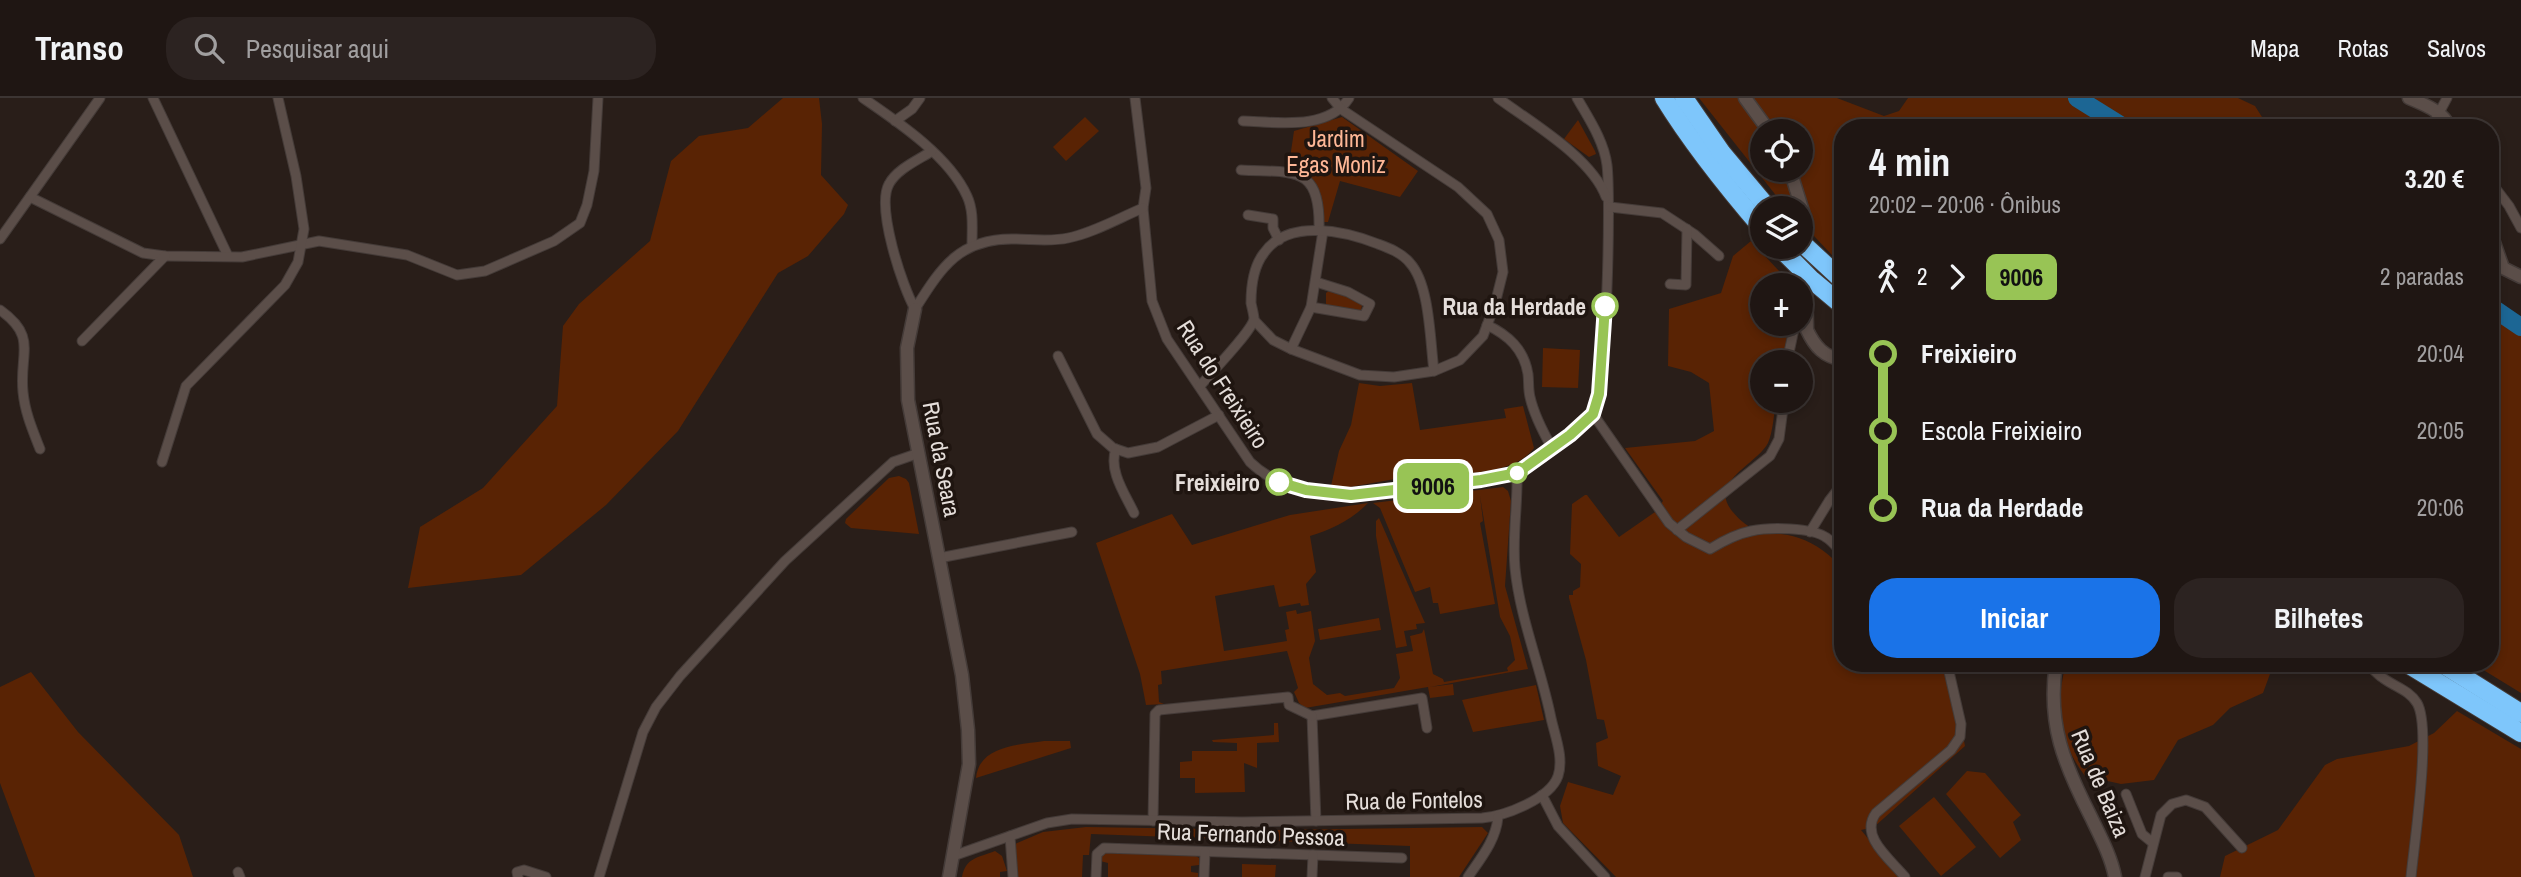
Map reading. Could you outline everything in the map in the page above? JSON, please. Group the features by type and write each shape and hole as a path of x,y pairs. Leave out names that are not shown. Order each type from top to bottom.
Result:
{"highway":[{"path":"1664,98 1718,177 1750,214"},
{"path":"1684,98 1722,153 1758,196"},
{"path":"1813,253 1834,273"},
{"path":"1791,259 1834,298"},
{"path":"2421,672 2521,733"},
{"path":"2455,672 2521,713"}],"street":[{"path":"0,239 100,98"},
{"path":"153,98 229,256"},
{"path":"162,462 186,386 294,273 303,244 304,229 296,176 278,98"},
{"path":"30,197 143,253 165,256 242,257 318,241 407,254 457,275 485,271 554,241 580,223 594,171 598,98"},
{"path":"863,98 932,152 967,196 973,222 972,245"},
{"path":"895,121 912,109 920,98"},
{"name":"Rua do Freixieiro","path":"1135,98 1146,188 1143,208 1152,301 1167,339 1250,462 1263,475 1306,490 1351,495 1481,480 1517,473"},
{"path":"1254,320 1273,340 1291,349 1360,375 1394,377 1434,371 1460,360 1483,335 1495,304 1503,272 1499,240 1487,214 1458,187 1341,109 1332,98"},
{"path":"1242,121 1300,123 1322,118 1341,109 1349,98"},
{"path":"1498,98 1584,163 1601,184 1610,207"},
{"path":"1577,98 1600,138 1607,163 1610,207 1599,394 1593,414 1517,473 1515,567 1560,762 1554,784 1542,795 1558,826 1605,877"},
{"path":"1745,98 1760,119"},
{"path":"2409,98 2438,112 2446,119"},
{"path":"2435,119 2447,98"},
{"path":"915,309 900,275 884,206 891,180 932,152"},
{"path":"1241,170 1296,173 1305,177 1317,194 1321,231 1316,282 1311,307 1291,349"},
{"path":"1794,182 1805,218 1804,273"},
{"path":"2499,193 2521,228"},
{"path":"1610,207 1662,213 1687,229 1718,256"},
{"name":"Rua da Seara","path":"949,877 969,764 968,730 962,675 908,400 907,348 915,309 940,270 972,245 1002,239 1070,238 1143,208"},
{"path":"1248,215 1273,219 1273,228 1279,240"},
{"path":"1670,284 1686,285 1687,229"},
{"path":"1200,386 1248,331 1254,320 1254,271 1264,252 1293,232 1350,233 1394,251 1410,262 1419,278 1424,299 1434,371"},
{"path":"82,341 165,256"},
{"path":"2499,257 2503,268 2521,277"},
{"path":"1311,307 1364,316 1370,303 1348,292 1316,282"},
{"path":"0,310 22,330 25,345 23,395 28,419 40,449"},
{"path":"1487,325 1505,334 1520,350 1528,371 1530,395 1536,414 1552,448"},
{"path":"1810,336 1813,343 1827,355 1834,357"},
{"path":"1058,356 1097,434 1116,449 1128,453 1158,447 1219,415"},
{"path":"1676,530 1770,456 1779,439 1782,413"},
{"path":"1593,414 1665,519 1676,530 1702,547 1710,549 1731,537 1753,530 1784,529 1810,532 1826,537 1834,544"},
{"path":"1116,449 1112,458 1114,468 1134,513"},
{"path":"599,877 643,732 656,707 680,676 785,561 893,462 919,453"},
{"path":"1810,532 1834,494"},
{"path":"939,558 1072,532"},
{"path":"1905,877 1874,841 1869,831 1870,821 1951,750 1960,737 1961,724 1949,672"},
{"name":"Rua de Baiza","path":"2055,672 2052,694 2054,722 2061,751 2071,778 2105,846 2115,877"},
{"path":"2375,672 2409,692 2419,705 2422,720 2422,782 2411,877"},
{"path":"1153,821 1155,714 1159,710 1288,697 1289,705 1312,716 1422,698 1427,728"},
{"path":"1312,716 1316,821"},
{"path":"2126,794 2142,834 2153,844"},
{"name":"Rua de Fontelos","path":"953,856 1047,823 1072,819 1316,821 1498,817 1542,795"},
{"path":"2145,877 2161,815 2172,804 2186,800 2205,807 2242,848"},
{"path":"1468,877 1497,831 1498,817"},
{"path":"1010,836 1013,877"},
{"name":"Rua Fernando Pessoa","path":"1096,877 1099,851 1104,848 1402,858"},
{"path":"1205,852 1205,877"},
{"path":"1312,877 1313,855"},
{"path":"518,877 517,872 524,870 546,877"},
{"path":"2168,877 2177,877"}],"green space":[{"path":"783,98 819,98 822,124 821,175 848,205 844,214 808,256 778,273 678,431 606,505 521,575 408,588 420,527 483,488 557,406 563,326 579,304 650,241 671,161 699,136 748,128"},
{"path":"1699,98 1837,98 1884,116 1899,111 1908,98 2238,98 2255,106 2263,119 1834,119 1834,257 1813,235 1813,196 1776,196 1765,182 1813,182 1813,119 1750,119 1750,163"},
{"path":"1085,117 1099,131 1066,161 1053,147"},
{"name":"Jardim Egas Moniz","path":"1342,117 1418,171 1400,197 1340,181 1328,222 1323,222 1320,194 1313,179 1299,168 1289,165 1294,131"},
{"path":"1578,120 1596,154 1589,157 1564,139"},
{"path":"1750,242 1750,259 1768,259 1781,273 1750,273 1750,336 1787,336 1785,350 1750,350 1750,413 1774,413 1768,443 1730,482 1726,491 1726,501 1732,511 1756,530 1806,540 1834,560 1834,672 1951,672 1965,746 1874,827 1861,830 1900,877 1616,877 1563,823 1560,806 1568,782 1613,795 1621,776 1598,766 1596,743 1608,738 1604,720 1597,719 1586,660 1569,598 1573,591 1580,587 1581,564 1570,554 1572,504 1587,495 1619,537 1655,512 1663,501 1625,448 1695,441 1714,431 1709,383 1691,372 1668,366 1669,309 1721,293 1733,256"},
{"path":"1330,290 1360,301 1361,311 1326,305 1326,293"},
{"path":"2499,311 2521,323 2521,693 2487,672 2499,672"},
{"path":"1543,348 1580,350 1578,388 1542,387"},
{"path":"1359,383 1380,386 1412,383 1420,430 1506,418 1504,409 1523,406 1534,448 1522,459 1489,471 1472,473 1466,469 1344,488 1331,486 1339,451 1351,425"},
{"path":"899,476 909,483 919,534 851,528 845,523 889,478"},
{"path":"1503,487 1508,491 1511,501 1505,586 1528,669 1430,687 1453,684 1454,695 1430,698 1428,687 1305,708 1299,703 1294,692 1298,688 1287,651 1161,671 1159,702 1164,704 1146,705 1140,674 1096,543 1172,514 1192,545 1290,515 1368,503 1341,523 1310,536 1316,572 1306,584 1309,605 1301,606 1300,603 1279,607 1274,585 1215,596 1224,651 1287,641 1285,630 1289,629 1286,612 1296,610 1297,614 1311,611 1315,641 1309,658 1313,684 1327,695 1340,693 1345,696 1394,688 1400,678 1396,654 1413,651 1410,636 1422,633 1424,629 1433,674 1444,682 1508,671 1507,668 1515,660 1510,636 1500,617 1480,496 1483,521 1480,523 1495,604 1440,614 1438,603 1433,603 1430,587 1415,592 1380,508 1373,503"},
{"path":"1379,518 1425,623 1416,624 1417,629 1404,631 1407,646 1396,648 1376,536 1376,521"},
{"path":"1379,618 1381,630 1320,640 1318,629"},
{"path":"31,672 78,732 179,835 193,877 35,877 0,783 0,687"},
{"path":"2064,672 2271,672 2263,693 2230,708 2213,725 2178,740 2154,780 2121,784 2085,776 2076,763 2061,722"},
{"path":"1536,685 1544,720 1473,732 1462,700"},
{"path":"2457,711 2521,749 2521,877 2220,877 2225,856 2278,830 2325,765 2337,759 2409,746 2434,733"},
{"path":"1274,723 1278,723 1279,742 1257,743 1257,768 1244,763 1245,792 1195,793 1195,778 1180,778 1180,762 1192,761 1192,751 1237,751 1237,743 1212,740 1274,735"},
{"path":"1044,741 1070,741 1071,748 976,778 979,767 993,753 1013,746"},
{"path":"1967,771 1985,773 2021,815 2013,822 2021,840 2000,858 1946,794"},
{"path":"1934,797 1976,847 1941,876 1899,826"},
{"path":"1086,827 1274,830 1482,827 1488,833 1459,877 1410,877 1410,846 1091,834 1089,855 1083,855 1082,877 1016,877 1015,844 1043,832"},
{"path":"995,851 1002,856 1007,871 1000,872 1000,877 962,877 966,865"},
{"path":"1100,852 1196,856 1199,858 1199,865 1191,866 1191,872 1198,873 1198,877 1108,877 1108,863 1100,861"},
{"path":"1242,864 1276,865 1275,877 1242,877"}],"waterway":[{"path":"2077,98 2111,119"},
{"path":"2499,312 2521,327"}],"bus line":[{"name":"9006","path":"1279,482 1306,490 1351,495 1481,480 1517,473 1570,435 1593,414 1599,394 1605,306"}],"place":[{"name":"Rua da Herdade","path":"1605,306"},
{"name":"Freixieiro","path":"1279,482"}]}
